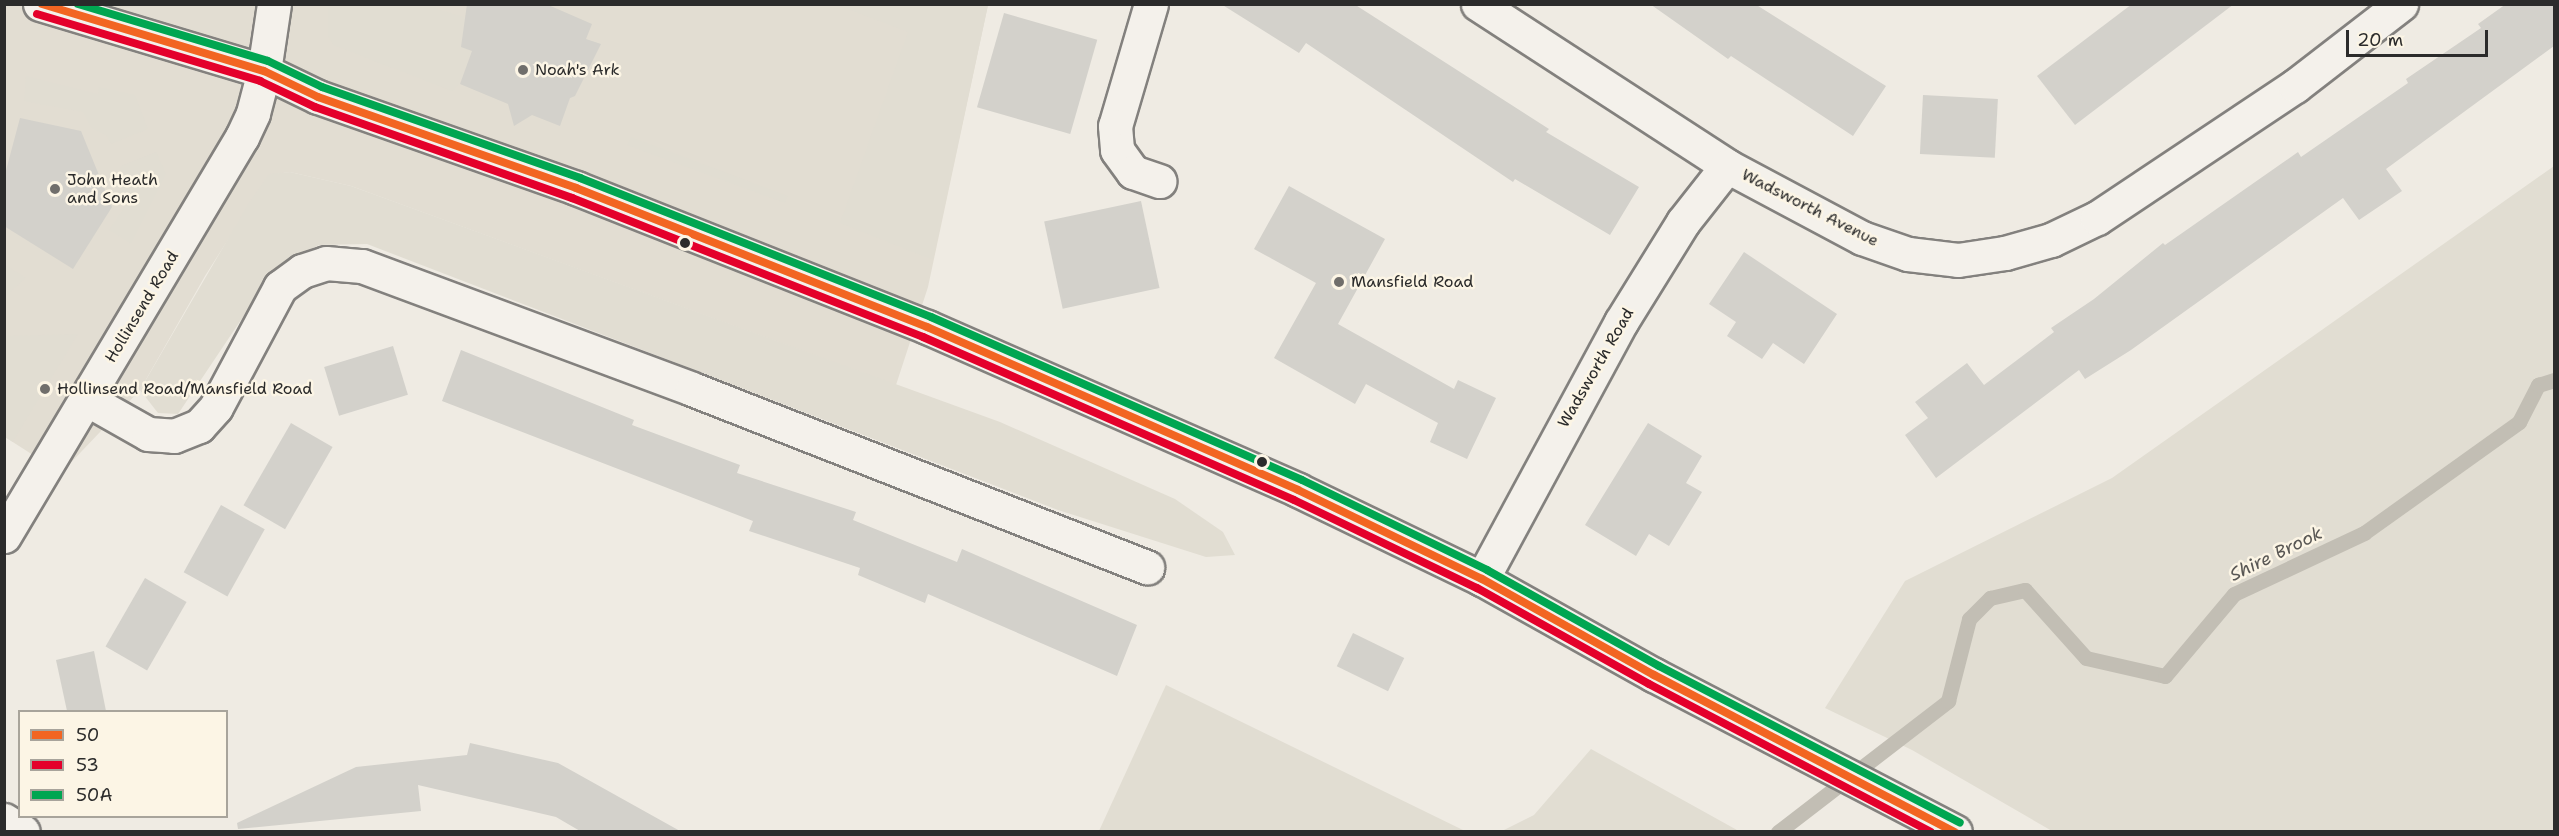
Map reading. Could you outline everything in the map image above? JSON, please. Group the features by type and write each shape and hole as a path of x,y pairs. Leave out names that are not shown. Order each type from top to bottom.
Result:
{"street":[{"path":"40,4 264,71 318,97 566,184 895,314 1298,490 1482,579 1612,651 1955,831"},
{"name":"Hollinsend Road","path":"4,536 88,400 242,137 253,113 264,71 274,4"},
{"path":"1151,4 1115,126 1117,150 1133,172 1159,181"},
{"name":"Wadsworth Avenue","path":"1478,4 1727,166 1862,238 1908,254 1958,260 2005,253 2051,240 2097,218 2295,86 2401,4"},
{"name":"Wadsworth Road","path":"1482,579 1621,322 1683,222 1727,166"},
{"path":"88,400 147,434 174,436 199,426 216,407 280,287 302,271 327,263 362,266 692,389 1147,567"},
{"path":"4,820 23,831"}],"shaded area":[{"path":"4,5 988,5 928,287 896,385 351,186 290,172 269,175 205,276 140,390 61,473 5,437"},
{"path":"328,5 436,5 436,9 465,17 472,51 460,84 452,91 333,45 328,36"},
{"path":"837,5 988,5 933,260 840,223 908,32"},
{"path":"26,76 98,94 99,87 135,95 148,129 111,144 106,135 91,128 83,112 24,101"},
{"path":"631,137 788,196 785,203 627,145"},
{"path":"156,152 166,174 131,244 109,230 126,205 120,191 121,166"},
{"path":"2554,166 2554,831 2052,831 1912,750 1825,708 1905,581 2112,478"},
{"path":"290,172 351,186 1000,422 1175,499 1223,532 1235,555 1206,557 1058,510 367,244 319,245 275,269 178,414 158,413 140,390 250,201 269,174"},
{"path":"5,265 26,278 5,297"},
{"path":"78,334 13,442 5,437 5,336"},
{"path":"1166,685 1465,831 1099,831"},
{"path":"1591,749 1740,831 1502,831 1534,815"}],"building":[{"name":"Noah's Ark","path":"467,4 546,4 592,24 586,39 601,44 575,96 570,98 560,126 532,115 514,126 508,104 460,84 472,51 461,47"},
{"path":"1221,4 1354,4 1549,129 1546,132 1639,187 1610,235 1515,179 1513,182 1306,43 1299,53"},
{"path":"1650,4 1755,4 1886,86 1853,136 1731,56 1728,59"},
{"path":"2132,4 2234,4 2075,125 2037,76"},
{"path":"2506,4 2554,4 2554,46 2386,169 2402,191 2359,220 2343,198 2131,350 2085,379 2079,370 1936,478 1905,435 1928,418 1915,402 1967,363 1984,385 2054,332 2051,328 2094,299 2163,243 2165,245 2298,152 2301,157 2408,83 2406,79 2481,28 2478,24"},
{"path":"1004,13 1097,40 1070,134 977,107"},
{"path":"1923,95 1998,99 1995,158 1920,154"},
{"name":"John Heath and Sons","path":"20,118 81,131 112,207 73,269 4,226 4,178"},
{"path":"1289,186 1385,239 1338,324 1454,389 1458,380 1496,398 1467,459 1430,442 1438,423 1366,384 1355,404 1274,358 1316,283 1254,249"},
{"path":"1141,201 1160,288 1063,309 1044,222"},
{"path":"1744,252 1837,314 1804,364 1773,343 1762,359 1727,336 1736,322 1709,304"},
{"path":"393,346 408,395 339,416 324,367"},
{"path":"461,350 634,420 632,425 740,465 737,473 856,512 853,520 957,562 962,549 1137,625 1117,676 928,594 925,603 858,575 860,568 749,531 753,521 442,401"},
{"path":"291,423 333,447 285,529 244,505"},
{"path":"1648,423 1702,456 1686,483 1702,492 1669,546 1649,534 1636,556 1585,525"},
{"path":"221,505 265,529 227,597 184,572"},
{"path":"145,578 187,602 147,670 105,646"},
{"path":"1353,633 1404,658 1388,691 1337,666"},
{"path":"94,651 106,710 67,710 56,660"},
{"path":"470,743 558,763 680,831 580,831 556,817 418,785 421,811 238,829 237,823 356,767 467,755"}],"waterway":[{"name":"Shire Brook","path":"1778,832 1948,701 1969,619 1990,598 2025,590 2086,658 2165,676 2234,594 2364,533 2519,422 2538,385 2554,380"}],"transit line":[{"name":"50","path":"42,4 264,71 318,97 576,188 927,327 1298,490 1482,579 1654,675 1954,832"},
{"name":"50A","path":"78,4 268,61 322,87 580,178 931,317 1302,480 1487,570 1659,666 1960,823"},
{"name":"53","path":"37,14 260,81 315,107 572,198 923,337 1294,500 1477,588 1649,684 1931,832"}],"place":[{"name":"Noah's Ark","path":"523,70"},
{"name":"John Heath and Sons","path":"55,189"},
{"name":"Mansfield Road","path":"1339,282"},
{"name":"Hollinsend Road/Mansfield Road","path":"45,389"}]}
